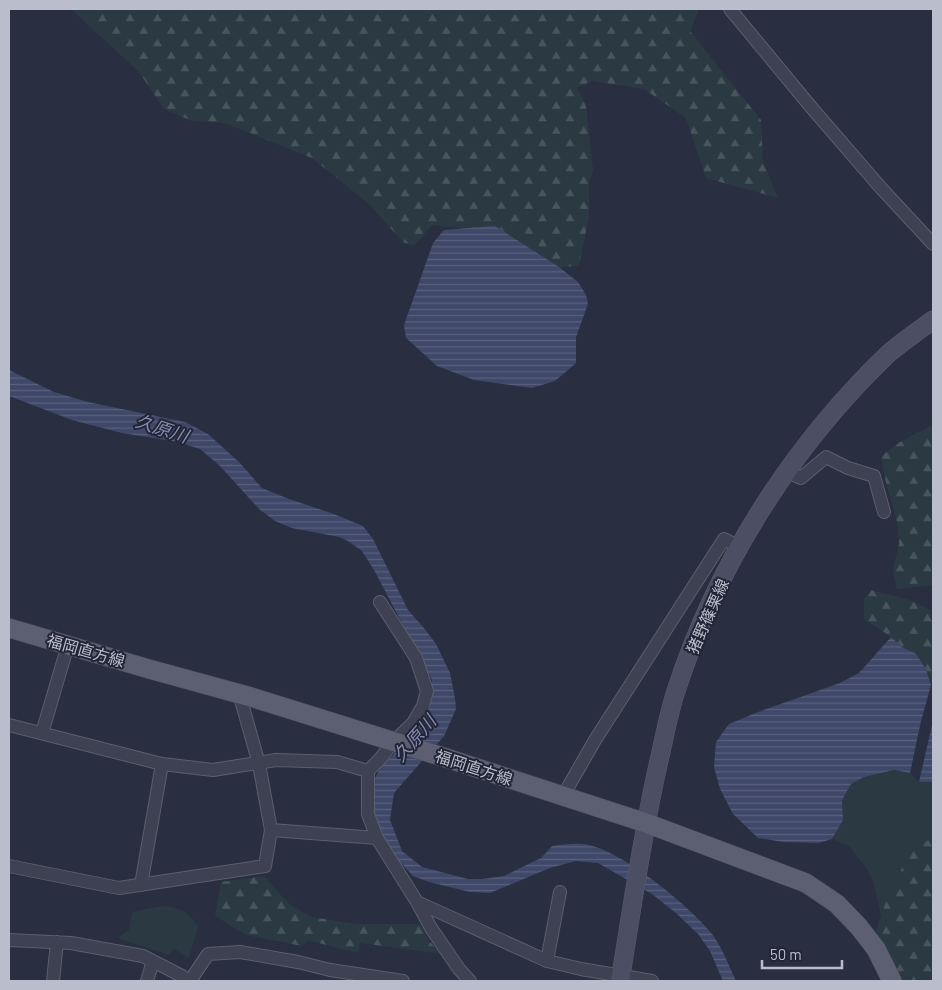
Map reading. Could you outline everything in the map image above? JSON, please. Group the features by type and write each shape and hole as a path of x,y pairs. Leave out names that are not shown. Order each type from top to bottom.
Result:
{"main road":[{"name":"猪野篠栗線","path":"620,978 646,823 676,692 694,641 714,594 770,495 787,472 847,397 890,353 933,320"},
{"name":"福岡直方線","path":"9,628 242,694 440,756 646,823 806,883 837,904 859,927 876,949 892,981"}],"street":[{"path":"730,9 810,107 933,244"},
{"path":"787,472 801,478 826,457 848,468 874,476 884,512"},
{"path":"563,796 595,740 724,539 739,547"},
{"path":"380,602 416,658 427,691 423,706 413,723 368,771 368,814 376,838 417,902 431,928 459,969 470,981"},
{"path":"42,733 68,645"},
{"path":"9,866 119,888 265,866 271,830 259,764 241,700 242,694"},
{"path":"9,725 162,764 214,770 276,760 337,762 368,771"},
{"path":"141,885 162,764"},
{"path":"271,830 376,838"},
{"path":"547,961 560,892"},
{"path":"417,902 547,961 620,978 652,981"},
{"path":"9,940 71,943 143,956 188,981 208,954 240,952 298,962 330,970 403,981"},
{"path":"53,981 57,942"},
{"path":"147,981 153,961"}],"green space":[{"path":"71,9 699,9 690,31 761,120 763,162 778,198 706,178 686,118 644,89 592,81 577,88 586,106 593,170 589,182 589,216 579,266 559,267 495,226 470,229 432,225 414,246 403,242 369,204 312,158 225,123 192,121 164,109 139,72"},
{"path":"933,425 933,585 897,589 893,571 899,544 897,522 885,479 881,456 900,442"},
{"path":"871,590 907,599 929,609 933,625 933,688 926,669 916,654 902,647 891,637 864,619 864,599"},
{"path":"894,770 910,773 919,782 933,782 933,842 929,840 901,870 887,898 881,916 874,884 867,869 849,846 832,839 843,820 842,800 850,784 864,777"},
{"path":"929,840 933,842 933,981 902,981 887,956 876,931 887,898 901,870 907,851"},
{"path":"264,876 288,903 311,917 355,924 420,924 429,941 442,954 360,943 358,953 307,940 302,946 246,935 215,916 221,882"},
{"path":"162,906 183,911 191,917 198,927 189,958 174,949 169,955 117,938 129,930 132,912"}],"water":[{"path":"495,226 559,267 578,282 586,295 588,304 576,337 576,363 555,381 532,388 474,380 437,366 406,338 404,325 433,243 444,230"},
{"name":"久原川","path":"9,370 54,392 88,402 185,422 208,434 240,463 262,488 363,526 373,539 408,610 436,644 450,673 455,698 456,709 444,736 394,793 390,820 402,851 422,867 468,879 482,879 504,876 541,858 552,846 582,844 597,847 633,866 652,879 702,922 716,939 736,981 723,981 710,951 698,934 677,914 652,894 598,863 576,861 550,868 490,893 470,892 413,876 391,852 378,830 372,807 373,782 379,770 422,723 430,708 432,680 362,551 339,537 292,528 275,521 259,509 220,466 200,449 178,442 122,433 72,420 9,396"},
{"path":"891,637 902,647 916,654 926,669 931,685 910,773 894,770 864,777 851,784 842,800 843,820 832,839 819,843 784,842 758,838 733,814 720,789 714,767 716,742 729,724 840,683 859,673"},
{"path":"933,721 933,782 919,782"}]}
